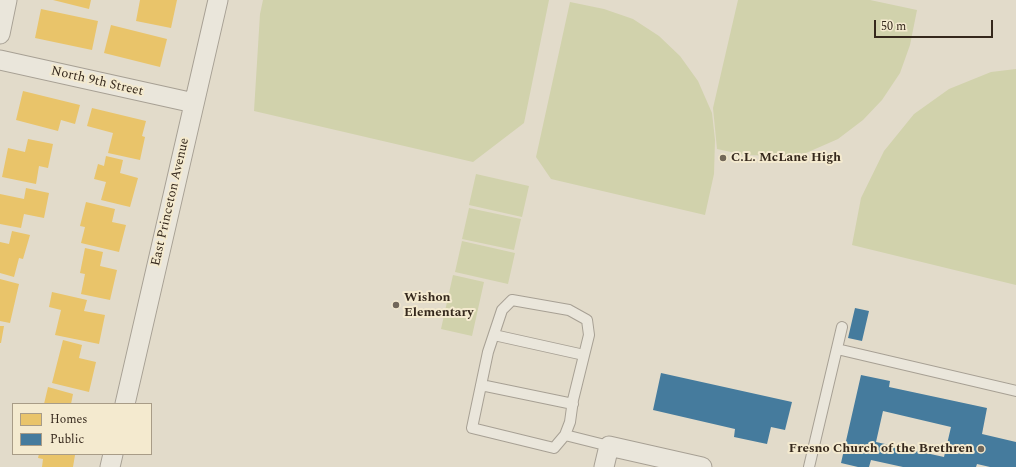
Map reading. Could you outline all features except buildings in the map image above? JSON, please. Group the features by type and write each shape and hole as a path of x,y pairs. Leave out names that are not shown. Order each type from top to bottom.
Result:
{"street":[{"path":"0,34 7,0"},
{"name":"East Princeton Avenue","path":"125,403 218,0"},
{"name":"North 9th Street","path":"0,60 194,103"},
{"path":"604,467 609,446 702,467"},
{"path":"110,467 113,455"}],"lane":[{"path":"512,300 568,310 587,320 589,335 570,422 566,435 554,448 472,428 488,352 494,335 502,310 512,300"},
{"path":"809,467 842,327"},
{"path":"494,335 584,355"},
{"path":"837,349 1016,391"},
{"path":"482,385 573,404"},
{"path":"566,435 609,446"}],"green space":[{"path":"263,0 549,0 524,123 473,162 254,111 260,14"},
{"path":"738,0 870,0 917,10 910,45 900,73 882,100 863,120 838,139 806,153 779,156 745,155 717,149 713,108"},
{"path":"570,2 604,9 633,19 659,36 680,56 698,81 712,113 715,140 714,174 705,215 551,179 536,157"},
{"path":"1016,69 1016,285 852,245 861,198 884,151 914,114 949,89 991,72"},
{"path":"476,174 529,186 522,217 469,205"},
{"path":"469,208 521,219 514,250 462,239"},
{"path":"462,241 515,253 508,284 455,272"},
{"path":"453,275 484,282 472,336 441,329"}],"place":[{"name":"C.L. McLane High","path":"723,158"},
{"name":"Wishon Elementary","path":"396,305"},
{"name":"Fresno Church of the Brethren","path":"981,449"}]}
